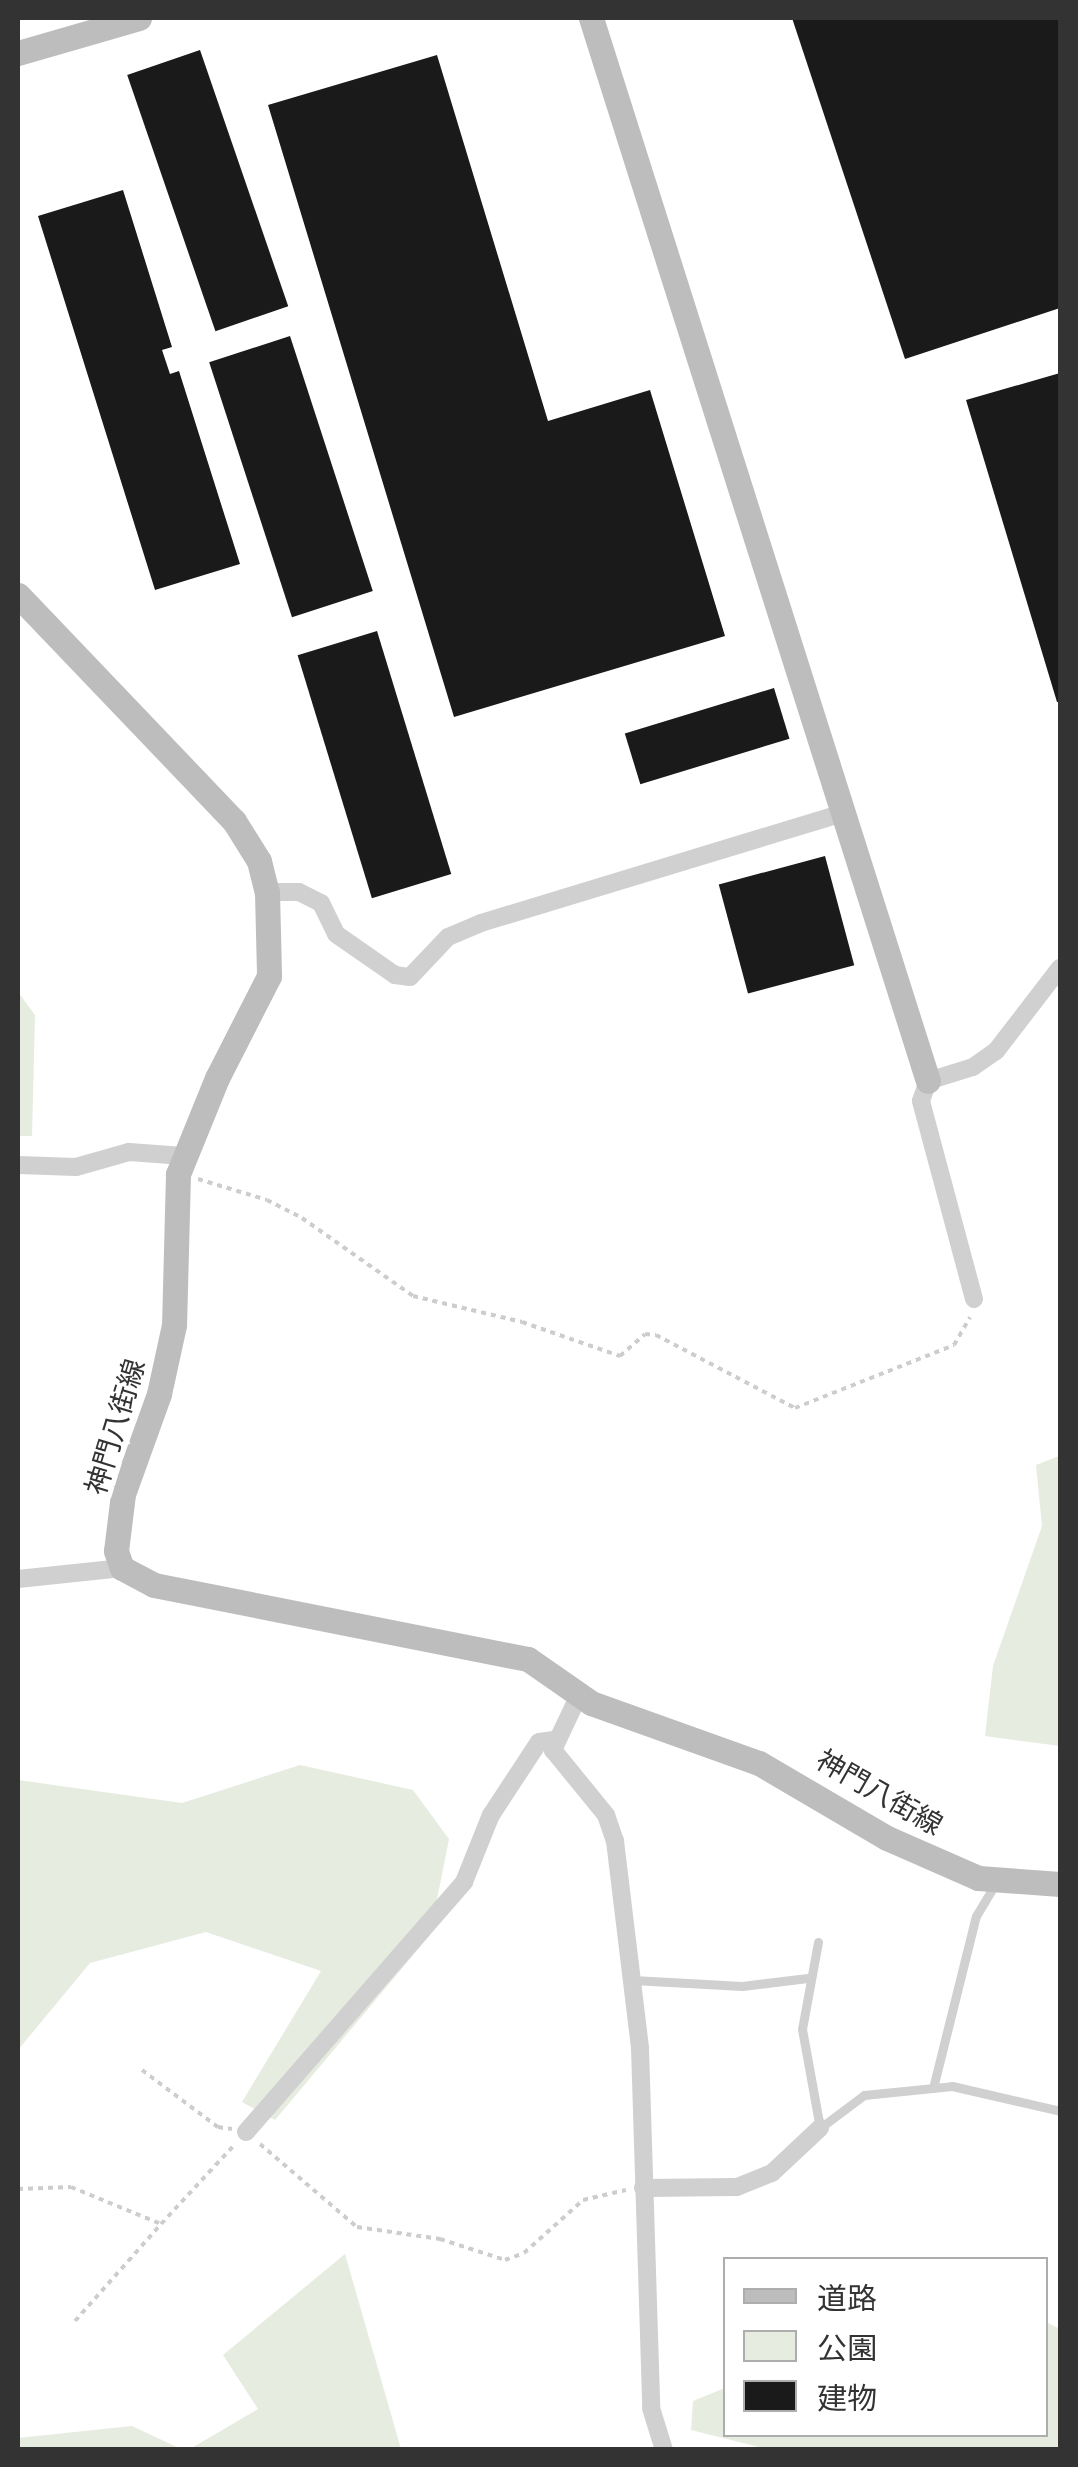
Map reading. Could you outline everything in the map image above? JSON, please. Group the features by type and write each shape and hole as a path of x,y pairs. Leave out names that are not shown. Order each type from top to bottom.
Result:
{"main road":[{"path":"18,54 139,18"},
{"path":"590,18 928,1080"},
{"name":"神門八街線","path":"18,595 234,822 259,861 267,892 269,976 181,1165 174,1325 160,1394 123,1494 116,1550 122,1568 154,1585 528,1659 578,1697 759,1763 888,1838 996,1881 1060,1884"}],"street":[{"path":"267,892 299,892 321,902 336,934 394,974 410,977 448,937 481,923 843,813"},
{"path":"974,1299 921,1102 928,1080 972,1067 996,1051 1060,968"},
{"path":"18,1166 76,1167 129,1152 181,1165"},
{"path":"18,1579 122,1568"},
{"path":"578,1697 554,1740 553,1750 606,1815 615,1841 640,2048 651,2408 664,2450"},
{"path":"246,2132 464,1882 491,1815 539,1742 554,1740"},
{"path":"643,2188 737,2188 772,2173 820,2128"}],"lane":[{"path":"933,2088 976,1916 996,1881"},
{"path":"818,1942 808,1978 802,2030 820,2128 864,2095 933,2088 984,2090 1060,2111"},
{"path":"630,1980 742,1986 808,1978"}],"path":[{"path":"181,1165 267,1200 338,1239 384,1282 413,1296 522,1322 620,1356 645,1334 656,1335 794,1408 954,1345 974,1299"},
{"path":"142,2070 218,2127 246,2132 356,2227 440,2239 505,2260 524,2252 583,2200 643,2188"},
{"path":"75,2322 246,2132"},
{"path":"18,2190 72,2187 161,2224"}],"green space":[{"path":"18,992 35,1015 32,1136 18,1136"},
{"path":"1059,1456 1060,1746 985,1736 993,1666 1042,1526 1036,1465"},
{"path":"300,1765 413,1790 449,1839 430,1935 275,2120 242,2102 321,1971 206,1932 90,1963 18,2050 18,1780 182,1803"},
{"path":"345,2254 401,2449 190,2449 258,2409 223,2355"},
{"path":"1048,2323 1060,2329 1060,2449 767,2449 691,2430 693,2401 723,2389 723,2437 1048,2437"},
{"path":"132,2426 181,2449 18,2449 18,2438"}],"building":[{"path":"792,18 1060,18 1060,308 905,359"},
{"path":"200,50 288,306 215,331 127,75"},
{"path":"437,55 548,421 650,390 725,636 454,717 268,105"},
{"path":"123,190 172,347 162,350 170,374 179,371 240,564 155,590 38,216"},
{"path":"290,336 373,591 292,617 209,362"},
{"path":"1060,373 1060,702 1057,702 966,400"},
{"path":"377,631 451,874 372,898 298,655"},
{"path":"774,688 789,739 640,784 625,734"},
{"path":"825,856 854,965 748,994 719,884"}]}
